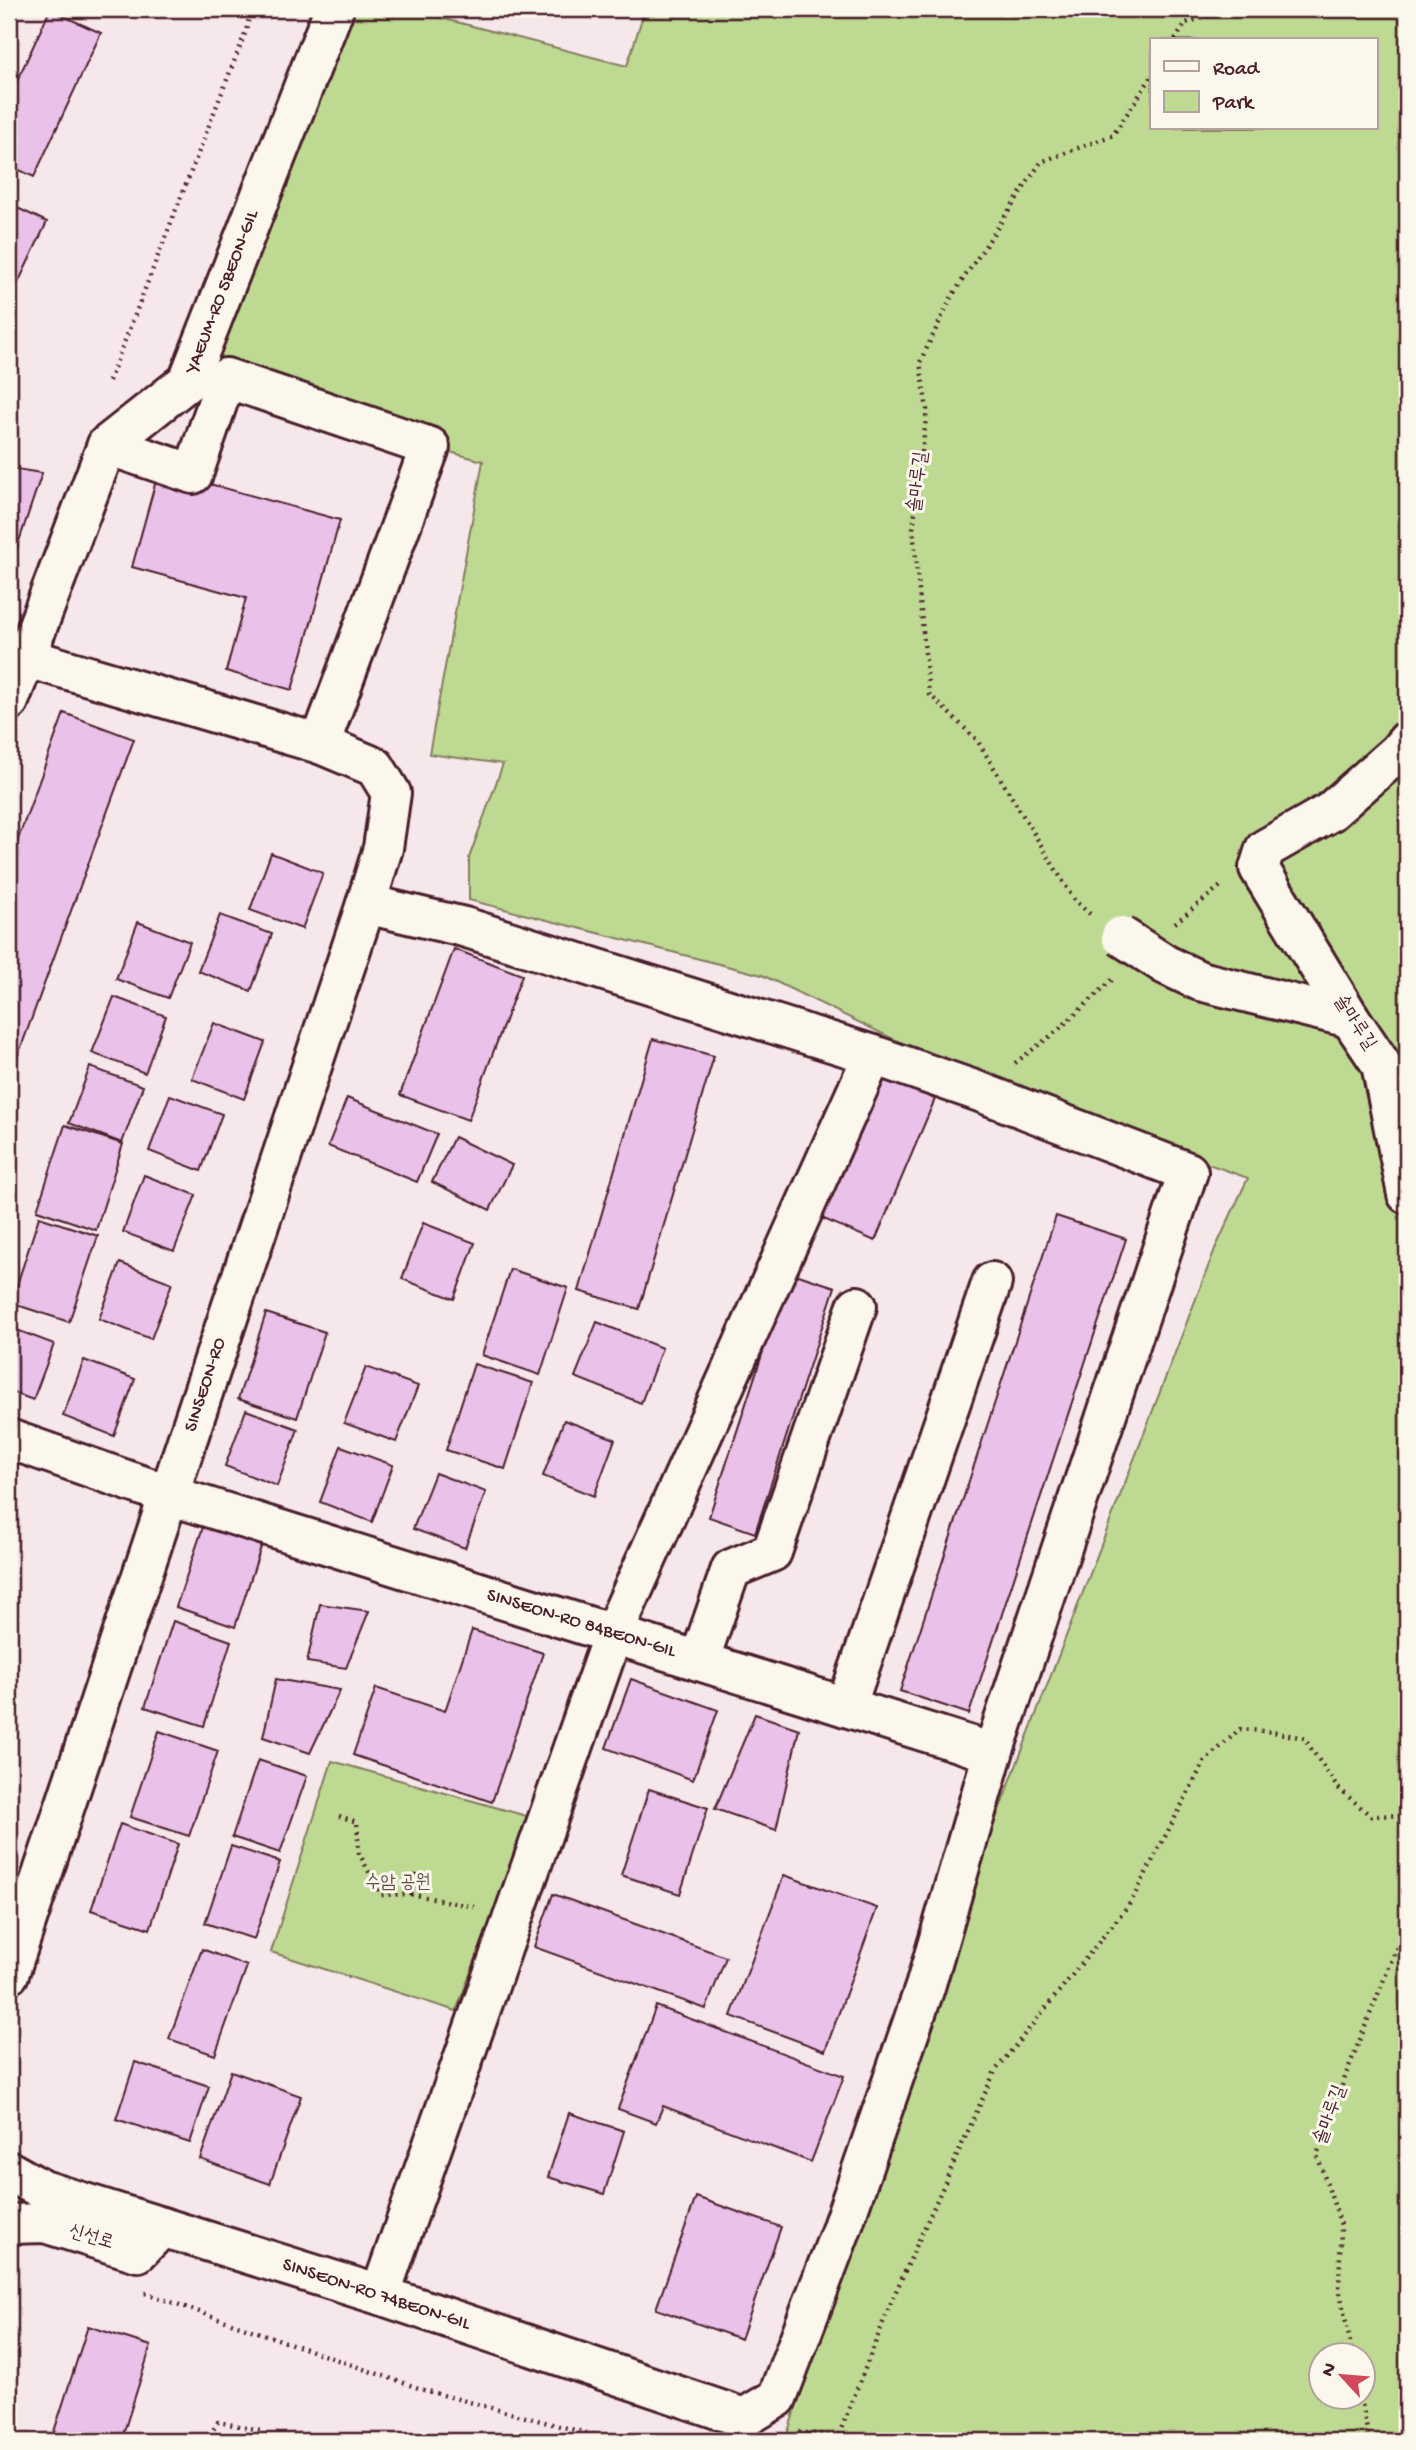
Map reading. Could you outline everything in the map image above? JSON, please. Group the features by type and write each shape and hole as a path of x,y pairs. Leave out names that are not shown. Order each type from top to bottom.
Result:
{"street":[{"name":"YAEUM-RO 5BEON-GIL","path":"107,445 188,381 334,9"},
{"path":"9,701 24,657 107,445 193,474 226,378 430,447 320,744 24,657"},
{"name":"솔마루길","path":"1407,741 1329,812 1265,849 1259,868 1381,1064 1407,1194"},
{"name":"SINSEON-RO","path":"9,1974 383,848 391,793 375,767 320,744"},
{"path":"366,904 464,927 873,1055 980,1092 1188,1172 993,1753"},
{"path":"1111,930 1166,965 1200,981 1350,1018"},
{"path":"380,2295 613,1634 873,1055"},
{"path":"846,1707 992,1282"},
{"path":"699,1661 731,1569 772,1552 858,1306"},
{"name":"SINSEON-RO 84BEON-GIL","path":"9,1439 169,1495 993,1753"},
{"name":"SINSEON-RO 74BEON-GIL","path":"9,2171 43,2190 380,2295 744,2418 776,2398 841,2230 925,1987 993,1753"},
{"name":"신선로","path":"9,2224 45,2223 138,2252 162,2227"}],"path":[{"path":"109,381 246,31 251,9"},
{"path":"1176,38 1186,23 1230,9"},
{"name":"솔마루길","path":"1111,930 1075,901 977,740 929,694 913,528 927,410 920,362 952,296 1041,162 1113,135 1150,79"},
{"path":"798,2432 837,2439 892,2300 995,2071 1131,1902 1204,1762 1240,1729 1304,1738 1336,1787 1371,1816 1407,1815"},
{"path":"339,1816 357,1822 359,1853 381,1895 411,1894 513,1916"},
{"path":"411,1894 417,1874"},
{"name":"솔마루길","path":"1350,2342 1339,2288 1341,2225 1317,2155 1407,1922"},
{"path":"135,2290 424,2390 616,2441"},
{"path":"1364,2412 1369,2441"},
{"path":"206,2441 218,2423 260,2430"}],"green space":[{"path":"334,9 406,9 627,66 645,9 1407,9 1407,2441 785,2441 928,1995 1215,1249 1248,1178 994,1088 762,975 469,900 469,858 503,764 429,754 483,461 188,381"},
{"name":"수암 공원","path":"332,1761 530,1817 456,2011 271,1952"}],"building":[{"path":"50,10 101,33 34,177 9,165 9,98"},
{"path":"9,204 47,222 9,302"},
{"path":"9,468 42,473 9,571"},
{"path":"159,470 340,520 292,690 226,671 246,598 132,567"},
{"path":"64,713 134,739 9,1080 9,864"},
{"path":"271,853 323,873 302,929 250,910"},
{"path":"220,915 272,934 251,991 198,971"},
{"path":"138,922 190,942 168,998 116,979"},
{"path":"454,949 522,975 468,1120 400,1095"},
{"path":"114,997 166,1016 145,1073 92,1053"},
{"path":"214,1023 265,1042 244,1099 192,1079"},
{"path":"653,1039 714,1056 639,1309 579,1291"},
{"path":"90,1067 143,1086 122,1143 69,1123"},
{"path":"872,1073 935,1099 875,1241 812,1214"},
{"path":"170,1095 222,1114 201,1171 149,1151"},
{"path":"347,1098 437,1134 417,1182 328,1146"},
{"path":"65,1125 123,1144 96,1230 37,1210"},
{"path":"454,1137 512,1165 490,1210 432,1182"},
{"path":"144,1175 196,1195 174,1251 123,1232"},
{"path":"1056,1216 1126,1239 969,1714 900,1691"},
{"path":"39,1217 98,1236 69,1322 11,1303"},
{"path":"423,1223 475,1243 454,1299 402,1279"},
{"path":"120,1263 172,1283 151,1339 99,1319"},
{"path":"510,1269 568,1288 540,1375 482,1355"},
{"path":"789,1272 835,1287 755,1533 709,1517"},
{"path":"266,1313 325,1332 297,1418 238,1399"},
{"path":"597,1322 662,1348 641,1403 575,1377"},
{"path":"9,1327 54,1344 33,1400 9,1391"},
{"path":"84,1360 135,1379 114,1436 63,1416"},
{"path":"474,1364 533,1383 505,1469 446,1450"},
{"path":"366,1367 418,1386 396,1442 344,1423"},
{"path":"246,1410 298,1429 277,1486 225,1466"},
{"path":"564,1420 615,1439 594,1496 543,1476"},
{"path":"341,1446 393,1465 372,1522 320,1502"},
{"path":"435,1473 486,1492 465,1548 413,1529"},
{"path":"205,1521 263,1541 235,1627 176,1607"},
{"path":"320,1604 369,1611 346,1668 307,1662"},
{"path":"173,1621 231,1641 204,1726 145,1707"},
{"path":"472,1630 543,1653 492,1802 353,1755 376,1688 445,1711"},
{"path":"276,1679 340,1690 310,1753 263,1737"},
{"path":"631,1679 718,1710 693,1780 606,1748"},
{"path":"755,1714 799,1729 776,1830 715,1809"},
{"path":"159,1731 218,1751 189,1836 130,1817"},
{"path":"258,1760 307,1776 280,1853 232,1837"},
{"path":"649,1789 708,1808 680,1894 621,1875"},
{"path":"120,1824 178,1844 150,1929 91,1910"},
{"path":"231,1846 280,1862 254,1939 205,1923"},
{"path":"784,1875 877,1908 825,2051 731,2016"},
{"path":"553,1894 726,1957 706,2009 534,1947"},
{"path":"202,1949 247,1966 215,2055 169,2039"},
{"path":"656,2006 844,2076 811,2162 663,2106 656,2123 618,2109"},
{"path":"135,2062 209,2086 190,2143 116,2119"},
{"path":"231,2071 301,2096 270,2184 200,2159"},
{"path":"569,2113 624,2131 604,2194 548,2177"},
{"path":"696,2197 781,2227 741,2339 656,2309"},
{"path":"88,2326 151,2346 121,2441 51,2441"}]}
